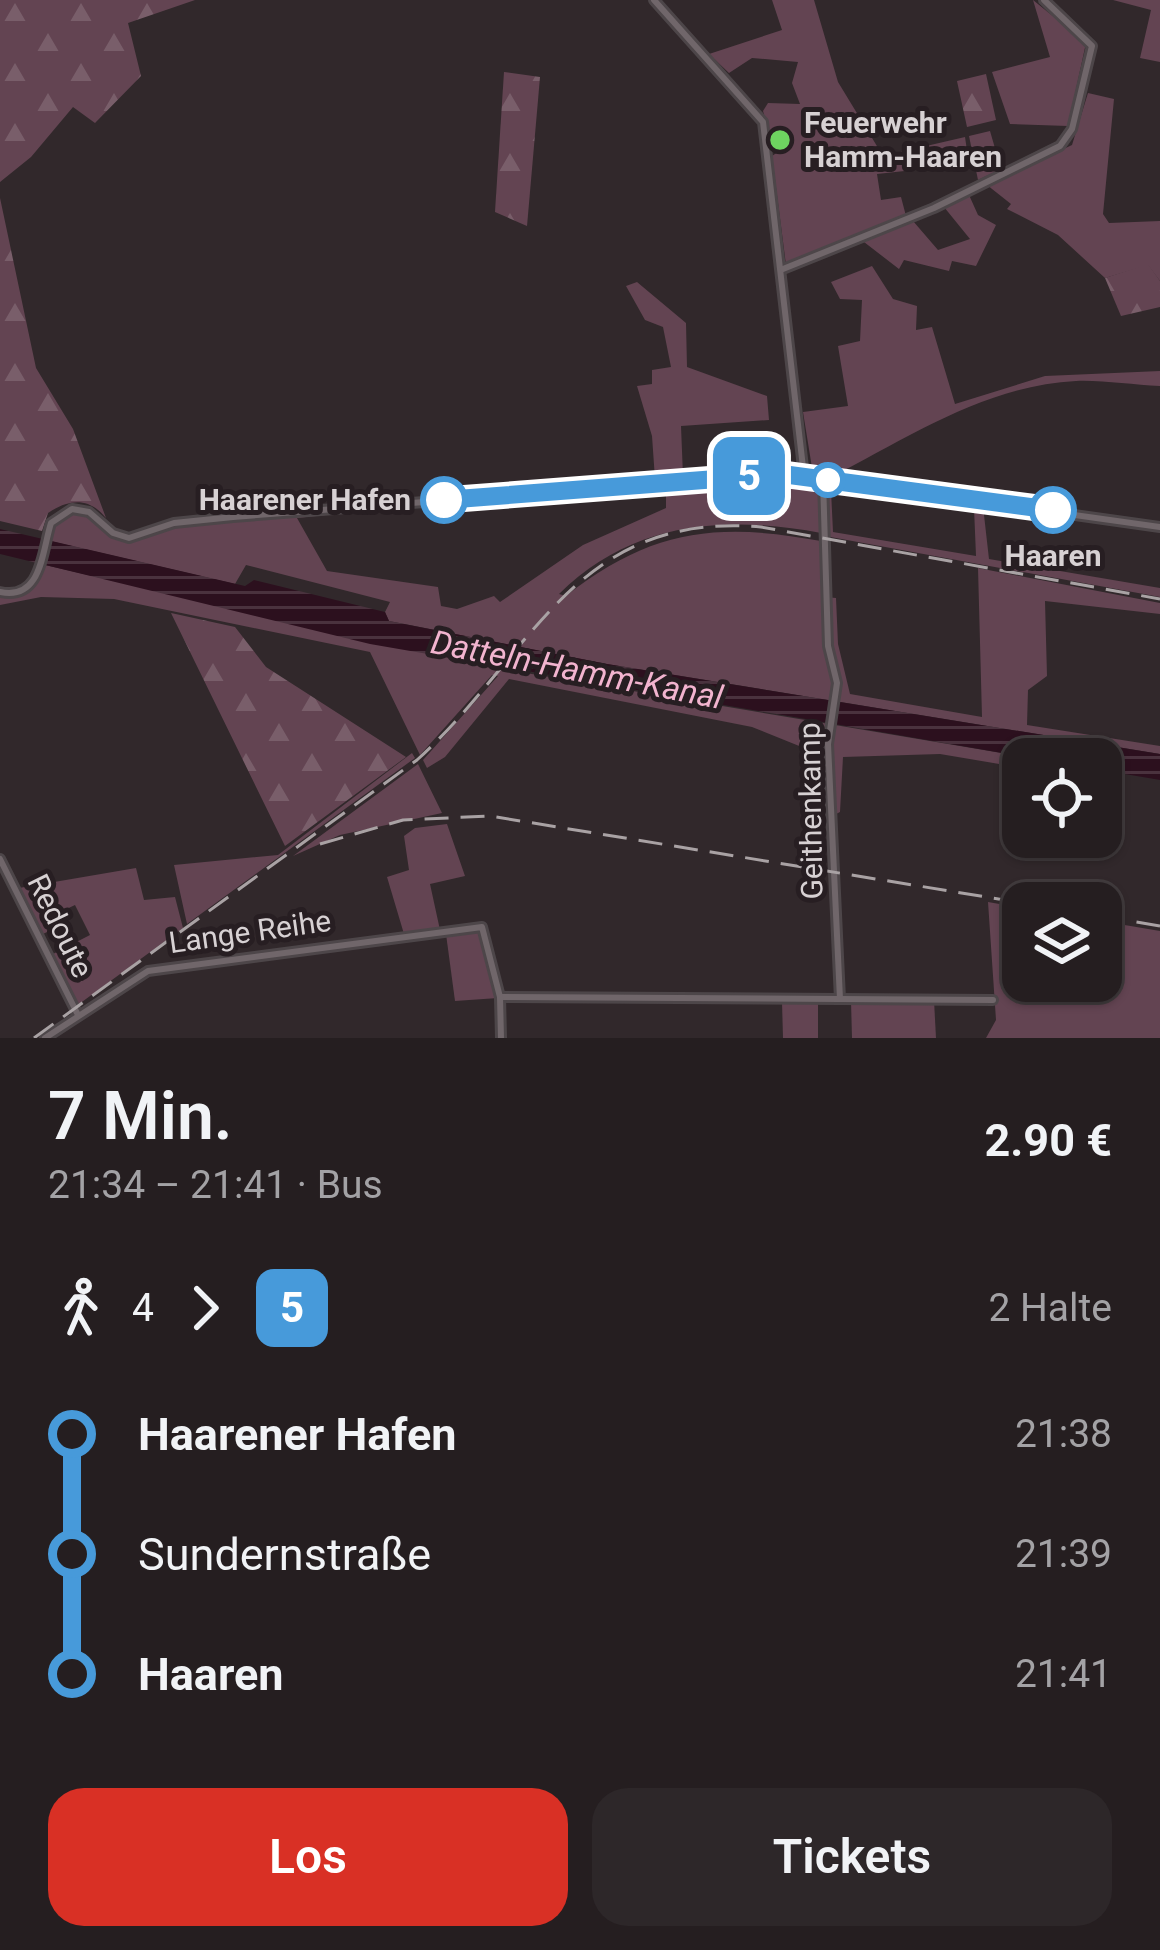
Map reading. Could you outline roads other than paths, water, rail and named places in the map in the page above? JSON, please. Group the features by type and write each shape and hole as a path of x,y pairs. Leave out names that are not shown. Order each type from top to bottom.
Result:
{"street":[{"path":"654,0 759,114 782,269 804,476"},
{"path":"782,269 934,208 1060,146 1072,129 1092,46 1044,0"},
{"path":"0,592 20,592 37,574 50,527 62,513 78,509 129,538 174,523 233,517 770,474 1160,526"},
{"name":"Geithenkamp","path":"823,479 828,646 835,694 829,732 840,999"},
{"name":"Redoute","path":"0,859 78,1015"},
{"name":"Lange Reihe","path":"45,1038 148,970 482,927 500,997"},
{"path":"501,1038 500,997 993,1000"}],"water":[{"name":"Datteln-Hamm-Kanal","path":"0,529 245,586 254,580 385,612 389,621 607,664 1062,738 1002,738 1002,753 370,644 0,554"},
{"path":"1122,748 1160,754 1160,780 1122,774"}],"railway":[{"path":"34,1038 417,760 562,598 601,566 645,542 697,528 761,527 1160,599"},
{"path":"320,844 403,820 490,816 1002,900"},
{"path":"1122,920 1160,926"}],"place":[{"name":"Feuerwehr Hamm-Haaren","path":"780,140"},
{"name":"Haarener Hafen","path":"444,500"},
{"name":"Haaren","path":"1053,510"}]}
